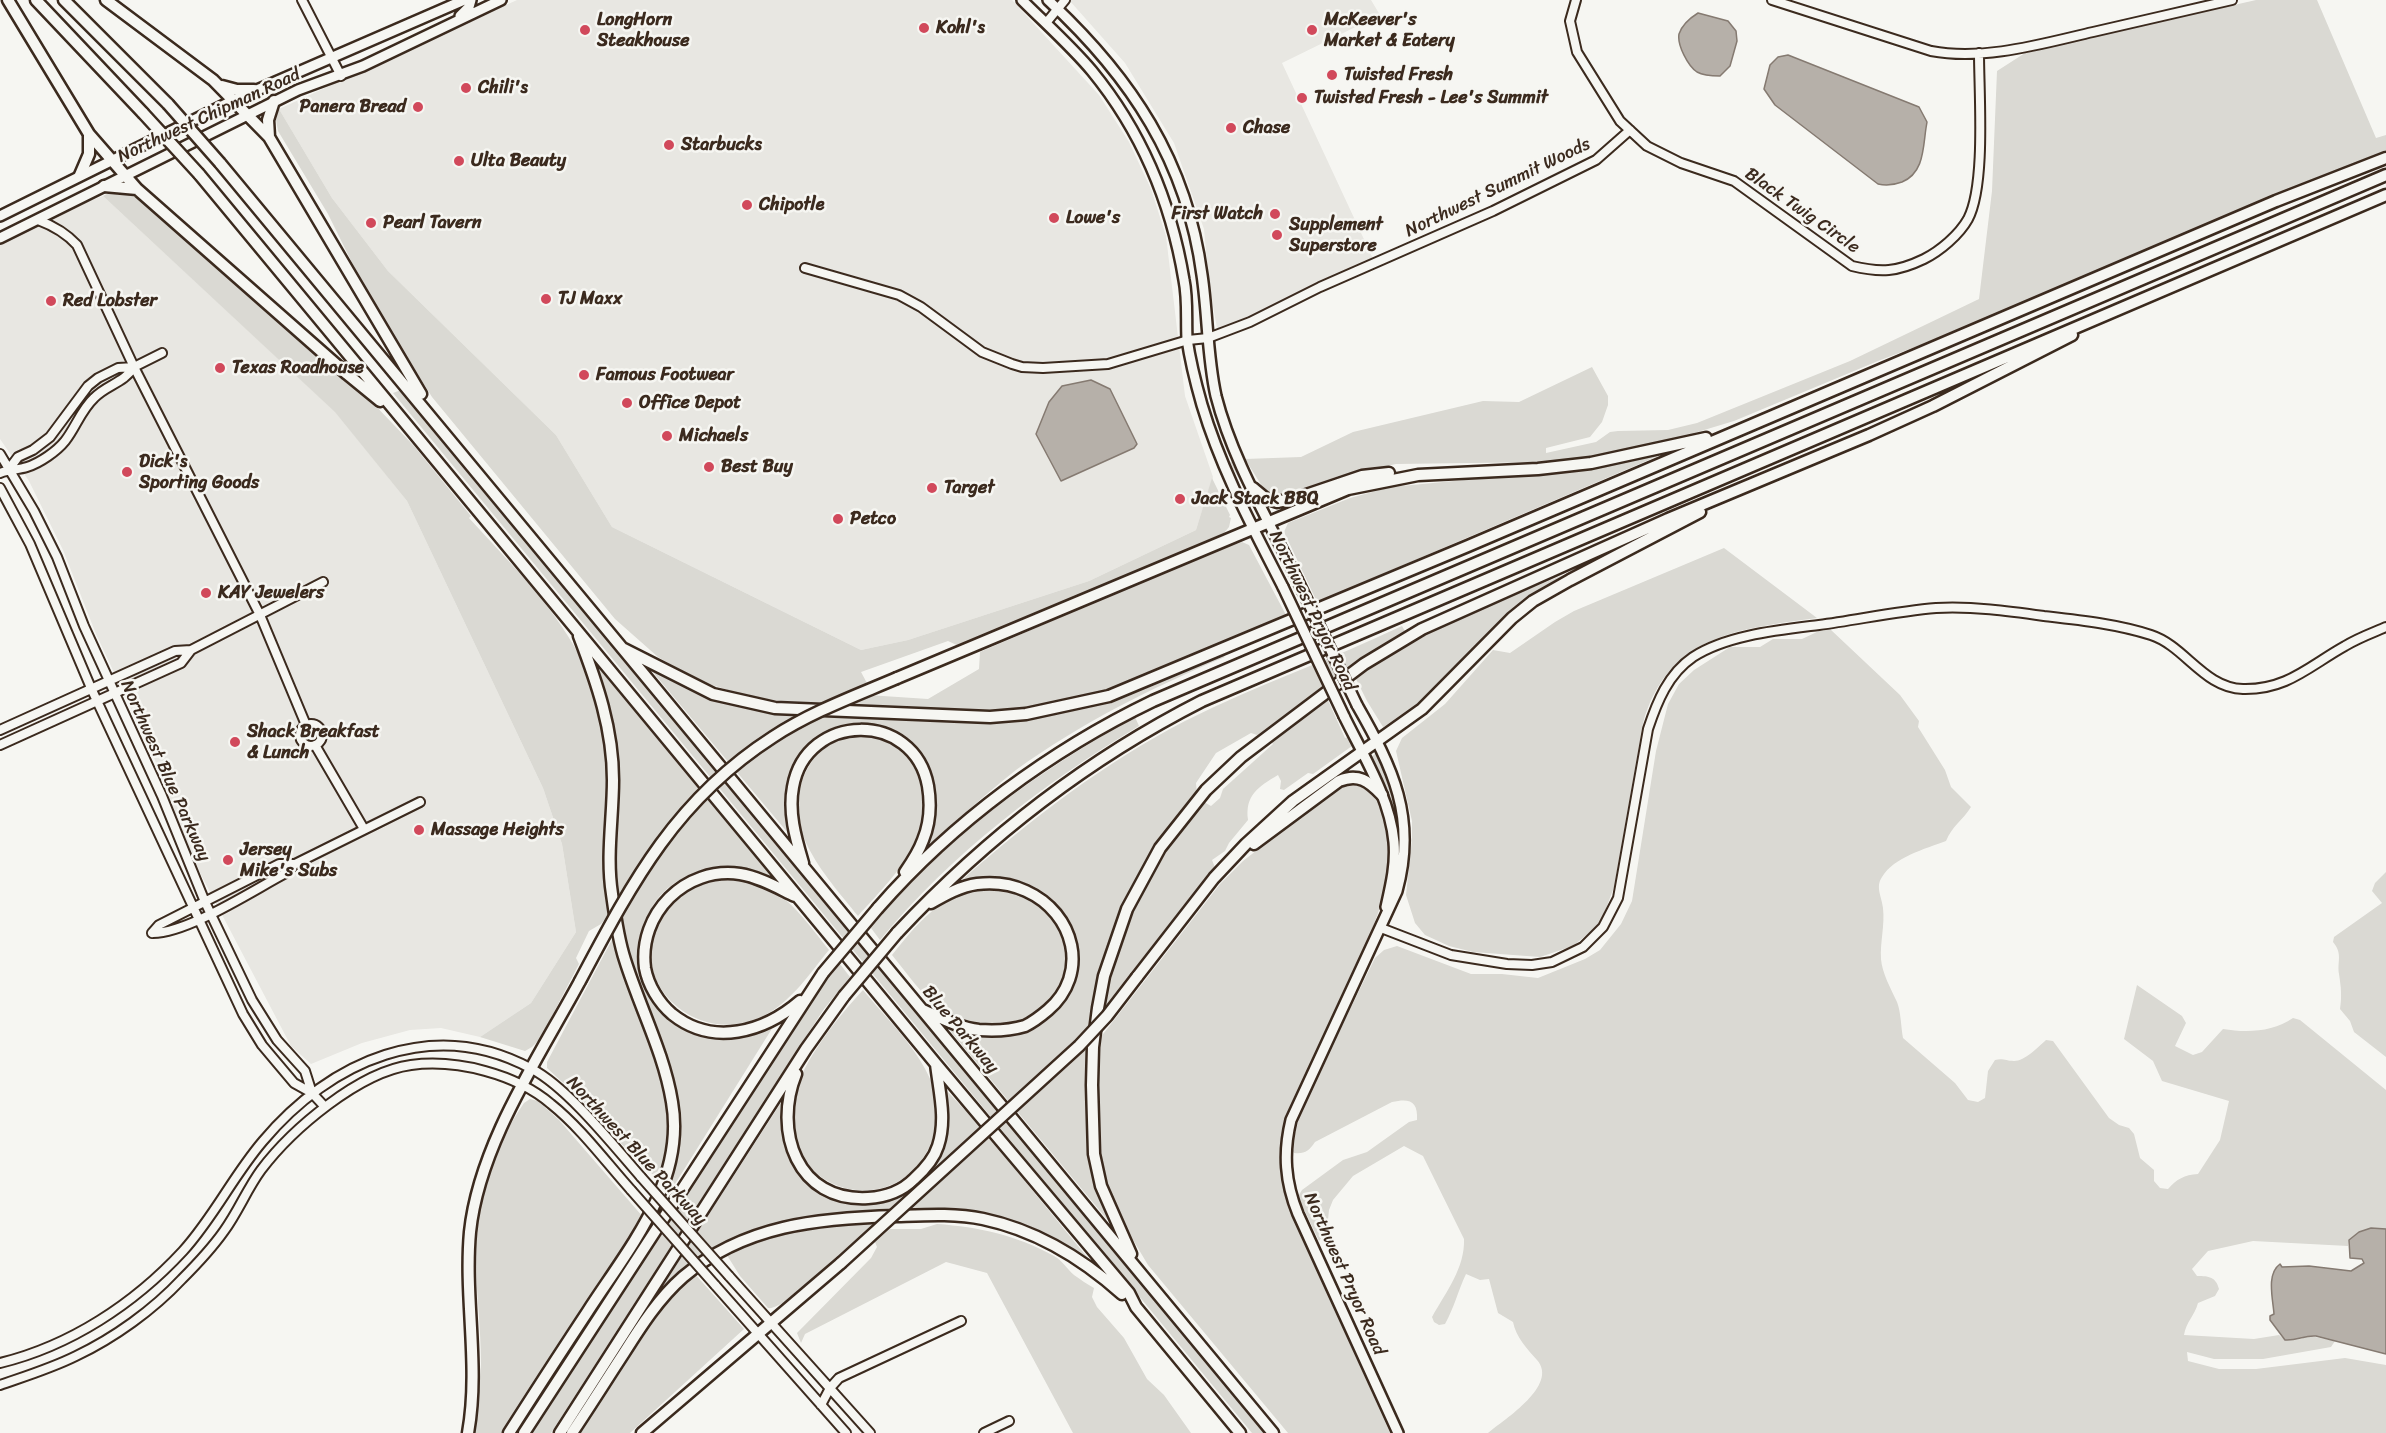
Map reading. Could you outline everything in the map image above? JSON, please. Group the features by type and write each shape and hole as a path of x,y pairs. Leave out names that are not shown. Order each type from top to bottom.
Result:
{"highway":[{"path":"8,0 89,134 137,189 347,374 396,414"},
{"path":"36,0 199,174 396,414 574,624 936,1064 1129,1293 1136,1307"},
{"path":"64,0 168,104 444,430"},
{"path":"106,0 219,86 269,137 444,430"},
{"path":"219,86 237,90 254,90"},
{"path":"269,137 268,120 274,102"},
{"path":"80,175 89,154 89,134"},
{"path":"622,648 713,694 775,708 990,717 1066,707 1109,696 2276,201 2386,158"},
{"path":"524,1433 823,973 894,890 960,828 1025,777 1096,730 1153,701 2386,175"},
{"path":"104,186 137,189"},
{"path":"560,1433 806,1049 844,996 915,913 983,848 1040,801 1130,740 1202,701 2386,195"},
{"path":"1138,1270 1101,1186 1094,1154 1093,1047 1104,976 1124,918 1148,868 1180,821 1206,790 1241,757 1364,664 1422,629 1668,519 1753,485 1933,406 2156,293"},
{"name":"Blue Parkway","path":"444,430 920,1009 1273,1433"},
{"path":"468,1433 474,1384 470,1272 471,1231 480,1185 493,1146 523,1084 628,891 654,850 685,811 716,780 744,757 806,718 1325,497 1373,482 1418,475 1538,469 1591,463 1729,433"},
{"path":"1253,488 1265,498 1277,502 1297,498 1340,482 1374,475 1419,470 1464,472"},
{"path":"642,1433 841,1263 1079,1046 1107,1016 1214,878 1293,801 1422,709 1512,618 1533,601 1753,485"},
{"path":"509,1433 646,1221 667,1174 674,1129 673,1104 666,1074 625,960 616,927 610,883 613,781 609,730 593,673 574,624"},
{"path":"804,867 794,830 792,807 793,786 801,765 813,748 829,737 862,729 879,731 907,746 918,759 926,777 930,798 928,821 923,840 894,890"},
{"path":"1227,864 1339,781 1353,777 1366,780 1382,795"},
{"path":"798,897 740,874 715,873 695,879 672,893 659,908 648,928 644,947 645,969 652,988 664,1007 681,1021 698,1029 718,1033 736,1033 759,1027 778,1017 807,995"},
{"path":"915,913 942,897 969,886 1000,884 1018,887 1049,904 1068,931 1072,949 1072,969 1066,988 1054,1005 1040,1017 1024,1026 978,1030 950,1022 920,1009"},
{"path":"806,1049 791,1086 787,1105 786,1126 789,1142 796,1159 817,1184 843,1197 858,1199 876,1198 895,1192 909,1184 931,1160 938,1146 942,1114 936,1064"},
{"path":"572,1433 645,1322 669,1290 683,1277 722,1250 746,1238 798,1223 824,1219 930,1215 982,1219 1021,1231 1062,1250 1104,1278 1136,1307 1240,1433"}],"main road":[{"name":"Northwest Chipman Road","path":"0,216 254,90 464,0"},
{"path":"454,22 469,7 471,0"},
{"name":"Northwest Chipman Road","path":"0,238 298,90 340,76 501,0"},
{"name":"Northwest Pryor Road","path":"1022,0 1091,70 1118,105 1146,154 1162,189 1177,239 1185,284 1188,340 1202,404 1213,438 1253,528 1382,795 1394,841 1394,870 1381,928"},
{"name":"Northwest Pryor Road","path":"1048,0 1108,61 1154,126 1168,155 1180,184 1196,238 1202,275 1209,364 1222,415 1253,488 1358,705 1378,741 1399,792 1406,853 1397,891 1291,1120 1286,1151 1286,1172 1290,1193 1298,1214 1398,1433"}],"street":[{"path":"302,0 340,76"},
{"path":"1046,23 1065,0"},
{"name":"Black Twig Circle","path":"1576,0 1570,21 1577,52 1620,121 1647,146 1681,163 1734,180 1852,266 1875,271 1906,267 1935,254 1968,218 1978,186 1979,53"},
{"path":"1772,0 1931,51 1948,54 1979,53 2033,46 2232,0"},
{"name":"Northwest Summit Woods","path":"805,268 899,295 921,307 982,352 1022,367 1108,364 1188,340 1208,338 1250,322 1320,287 1493,211 1596,160 1630,130"},
{"path":"39,220 69,236 77,245 134,368 260,615 306,725"},
{"path":"0,473 9,469 27,468 53,452 64,443 86,406 95,396 127,378 134,368 162,353"},
{"path":"9,469 18,457 33,450 50,437 88,386 118,368 134,368"},
{"name":"Northwest Blue Parkway","path":"0,454 34,511 57,557 108,680 162,796 205,902 258,1010 277,1040 305,1071 312,1093"},
{"name":"Northwest Blue Parkway","path":"0,488 30,544 91,688 243,1014 262,1045 294,1083 312,1093 324,1107 347,1092 389,1071 410,1065 466,1066 523,1084 568,1119 846,1433"},
{"path":"0,730 175,651 191,650 323,582"},
{"path":"1381,928 1451,955 1507,964 1532,965 1552,962 1583,947 1603,927 1618,898 1648,729 1655,707 1676,673 1691,658 1721,643 1784,629 1934,609 1976,608 2086,622 2152,636 2176,649 2205,674 2226,685 2241,689 2267,688 2290,681 2346,645 2386,627"},
{"path":"0,745 181,663 191,650"},
{"path":"315,745 321,737 321,731 316,725 306,725 301,730 300,737 304,743 315,745 364,829"},
{"path":"295,864 279,864 159,925 152,933 164,933 199,918 284,874 295,864 420,802"},
{"name":"Northwest Blue Parkway","path":"312,1093 358,1064 408,1048 439,1044 478,1049 532,1069 550,1081 580,1110 870,1433"},
{"path":"0,1363 67,1339 128,1301 156,1278 183,1251 205,1224 244,1164 264,1140 312,1093"},
{"path":"0,1385 77,1356 134,1321 181,1281 223,1232 261,1170 293,1133 324,1107"},
{"path":"821,1405 830,1388 839,1378 961,1321"},
{"path":"984,1433 1009,1421"}],"shaded area":[{"path":"517,0 1012,0 1099,95 1129,142 1151,189 1166,236 1185,396 1213,477 1196,530 1089,581 908,640 861,650 612,527 556,435 388,271 332,198 279,109"},
{"path":"1069,0 1371,0 1380,15 1282,63 1375,263 1218,334 1209,283 1204,229 1174,143 1125,63"},
{"path":"2256,0 2317,0 2376,138 2386,135 2386,150 1936,339 1734,421 1631,452 1549,462 1396,464 1339,476 1277,497 1265,491 1245,459 1301,457 1353,432 1483,401 1519,402 1592,367 1608,396 1608,405 1602,422 1590,437 1546,448 1546,453 1596,442 1610,432 1668,430 1697,423 1850,361 1979,299 1992,191 1997,71 2025,53"},
{"path":"1698,13 1728,21 1736,31 1737,41 1730,66 1720,76 1697,72 1681,49 1680,31"},
{"path":"1788,55 1919,107 1927,122 1923,152 1915,173 1899,183 1878,184 1775,105 1764,89 1770,65 1778,57"},
{"path":"279,109 332,198 388,271 556,435 612,527 861,650 908,640 1089,581 1196,530 1212,478 1231,518 1229,527 1224,533 961,647 948,641 861,672 868,685 868,695 928,699 979,669 980,652 1209,553 1242,542 1249,545 1286,615 1122,686 1052,704 1025,708 979,711 780,701 743,695 697,680 658,657 615,619 432,397 368,295 328,214 278,131 276,120"},
{"path":"116,189 132,193 141,199 371,401 414,446 471,516 469,518 547,606 574,645 584,665 595,693 607,754 611,818 611,912 601,924 589,931 576,958 579,964 540,1039 525,1051 480,1037 531,1003 576,932 562,844 543,788 407,501 335,412 103,196"},
{"path":"103,196 336,412 407,501 543,788 562,844 576,932 531,1003 480,1037 441,1028 410,1030 362,1043 311,1064 291,1046 189,852 160,771 96,634 63,550 29,481 0,439 0,242 34,222"},
{"path":"1091,380 1110,389 1137,444 1134,448 1061,481 1036,434 1049,402 1062,386"},
{"path":"401,390 1264,1433 1252,1433 393,393"},
{"path":"1658,456 1317,602 1284,532 1288,523 1350,498 1391,487 1569,470"},
{"path":"1233,461 1261,513 1258,515 1230,462"},
{"path":"1724,548 1817,618 1734,633 1688,654 1670,671 1654,694 1643,723 1614,887 1604,914 1596,927 1573,946 1540,957 1473,952 1449,946 1425,935 1415,923 1406,895 1412,821 1396,751 1402,738 1445,704 1493,650 1510,653 1574,611"},
{"path":"1563,575 1498,624 1428,698 1399,719 1383,727 1355,677 1378,660 1428,632"},
{"path":"1402,626 1406,633 1365,658 1273,728 1257,735 1251,733 1216,753 1196,783 1197,794 1190,800 1191,802 1165,835 1102,971 1090,1134 1110,1223 942,1021 986,1033 1027,1023 1051,1014 1068,992 1075,974 1077,956 1075,939 1069,922 1060,907 1047,895 1031,886 1007,879 963,882 963,879 1069,793 1155,737 1239,696"},
{"path":"1830,629 1900,695 1919,721 1918,727 1945,770 1951,787 1971,807 1951,831 1946,841 1911,854 1894,864 1882,877 1879,888 1883,914 1882,964 1898,1006 1903,1038 1955,1083 1968,1100 1978,1102 1985,1098 1988,1071 1995,1060 2023,1059 2046,1040 2053,1041 2109,1118 2129,1128 2134,1134 2140,1158 2154,1170 2154,1181 2160,1188 2168,1189 2181,1178 2198,1174 2220,1140 2229,1101 2162,1081 2153,1061 2124,1039 2137,985 2182,1016 2186,1023 2175,1046 2193,1055 2202,1052 2223,1029 2241,1031 2268,1029 2293,1018 2300,1020 2386,1090 2386,1229 2371,1228 2349,1240 2348,1246 2253,1241 2208,1251 2192,1269 2197,1276 2214,1280 2219,1289 2215,1296 2198,1303 2184,1335 2254,1339 2279,1335 2285,1340 2302,1339 2305,1335 2335,1341 2331,1347 2263,1359 2214,1359 2187,1352 2188,1361 2219,1369 2256,1369 2345,1358 2386,1365 2386,1433 1488,1433 1527,1401 1541,1380 1542,1370 1519,1338 1513,1322 1498,1313 1489,1279 1480,1280 1466,1274 1445,1324 1439,1325 1434,1322 1432,1317 1458,1270 1464,1239 1423,1156 1404,1146 1353,1176 1333,1200 1329,1210 1327,1230 1319,1241 1300,1201 1299,1195 1302,1190 1343,1160 1367,1152 1409,1122 1417,1120 1416,1109 1412,1102 1404,1100 1392,1102 1315,1142 1306,1151 1294,1153 1291,1149 1302,1108 1375,958 1384,950 1397,946 1471,974 1502,974 1538,978 1585,959 1600,950 1621,924 1632,901 1656,751 1668,704 1679,684 1694,670 1730,647 1760,647 1773,639 1802,639 1819,631"},
{"path":"1222,655 1225,657 1117,708 1041,753 1004,779 926,847 934,812 932,779 917,751 904,739 879,727 855,725 839,733 798,764 791,832 788,833 646,664 741,705 1026,719 1102,702"},
{"path":"595,664 775,879 733,868 712,869 693,874 675,883 660,896 648,914 640,948 644,979 657,996 693,1030 773,1027 670,1192 667,1189 675,1155 677,1124 675,1094 660,1037 627,949 615,866 618,762 611,714"},
{"path":"1327,698 1345,738 1348,737 1352,746 1313,774 1308,773 1284,790 1280,789 1281,781 1278,775 1254,793 1249,804 1248,820 1225,851 1212,860 1216,870 1103,1015 1108,986 1125,928 1151,874 1167,848 1204,802 1211,806 1220,798 1223,789 1273,744 1271,742"},
{"path":"1135,717 1139,726 1034,796 968,849 937,878 880,940 871,928 928,865 960,837 1027,784"},
{"path":"867,736 899,749 915,768 924,797 923,817 918,836 898,870 858,916 831,883 808,847 801,828 798,808 800,787 814,758 826,747 841,740"},
{"path":"1377,752 1389,773 1400,812 1399,868 1392,811 1369,759"},
{"path":"1354,781 1370,789 1383,813 1389,838 1390,864 1378,915 1290,1111 1283,1135 1282,1169 1286,1192 1297,1225 1390,1433 1288,1433 1148,1265 1110,1198 1100,1150 1097,1102 1100,1038 1220,884 1243,861 1341,785"},
{"path":"2386,872 2386,1057 2354,1032 2350,1021 2340,1009 2339,954 2333,942 2334,937 2382,903 2372,891 2375,883"},
{"path":"720,876 749,879 769,888 798,912 829,950 784,1002 765,1015 738,1024 712,1023 689,1014 670,999 656,980 650,957 653,932 677,894 690,885"},
{"path":"1000,887 1034,897 1063,929 1067,951 1066,975 1058,994 1044,1008 1025,1018 1004,1023 982,1023 961,1019 941,1009 927,997 892,955 926,916 938,907 965,893"},
{"path":"615,934 667,1098 669,1130 665,1163 659,1180 633,1157 588,1106 547,1068 547,1062"},
{"path":"840,964 850,977 824,1009 799,1047 551,1433 533,1433 775,1053 815,994"},
{"path":"863,990 918,1056 931,1081 936,1096 937,1112 936,1128 931,1143 915,1169 893,1184 869,1190 845,1188 822,1178 804,1160 793,1136 792,1106 795,1091 810,1060 830,1029"},
{"path":"947,1091 977,1123 1092,1263 1043,1234 996,1218 964,1212 933,1210 851,1213 790,1221 734,1239 682,1271 657,1295 784,1098 783,1137 792,1158 816,1188 892,1197 943,1143 947,1122"},
{"path":"530,1099 538,1101 559,1120 643,1217 504,1433 474,1433 481,1364 476,1260 480,1207 497,1152 514,1119 524,1103"},
{"path":"881,1220 807,1286 777,1306 768,1308 740,1276 725,1252 798,1226"},
{"path":"937,1224 968,1227 1026,1243 1057,1258 1074,1275 1094,1288 1092,1297 1097,1307 1124,1338 1147,1379 1164,1395 1191,1433 1073,1433 987,1273 946,1262 805,1334 801,1343 797,1333 871,1258 877,1247 875,1242 890,1229 921,1229"},
{"path":"2371,1228 2386,1229 2386,1354 2316,1336 2285,1340 2270,1320 2270,1316 2274,1314 2271,1287 2276,1268 2280,1264 2282,1267 2309,1266 2351,1271 2364,1263 2362,1259 2350,1258 2349,1240 2359,1232"},
{"path":"694,1273 744,1329 630,1433 580,1433 658,1311"}],"place":[{"name":"Kohl's","path":"924,28"},
{"name":"LongHorn Steakhouse","path":"585,30"},
{"name":"McKeever's Market & Eatery","path":"1312,30"},
{"name":"Twisted Fresh","path":"1332,75"},
{"name":"Chili's","path":"466,88"},
{"name":"Twisted Fresh - Lee's Summit","path":"1302,98"},
{"name":"Panera Bread","path":"418,107"},
{"name":"Chase","path":"1231,128"},
{"name":"Starbucks","path":"669,145"},
{"name":"Ulta Beauty","path":"459,161"},
{"name":"Chipotle","path":"747,205"},
{"name":"First Watch","path":"1275,214"},
{"name":"Lowe's","path":"1054,218"},
{"name":"Pearl Tavern","path":"371,223"},
{"name":"Supplement Superstore","path":"1277,235"},
{"name":"TJ Maxx","path":"546,299"},
{"name":"Red Lobster","path":"51,301"},
{"name":"Texas Roadhouse","path":"220,368"},
{"name":"Famous Footwear","path":"584,375"},
{"name":"Office Depot","path":"627,403"},
{"name":"Michaels","path":"667,436"},
{"name":"Best Buy","path":"709,467"},
{"name":"Dick's Sporting Goods","path":"127,472"},
{"name":"Target","path":"932,488"},
{"name":"Jack Stack BBQ","path":"1180,499"},
{"name":"Petco","path":"838,519"},
{"name":"KAY Jewelers","path":"206,593"},
{"name":"Shack Breakfast & Lunch","path":"235,742"},
{"name":"Massage Heights","path":"419,830"},
{"name":"Jersey Mike's Subs","path":"228,860"}]}
